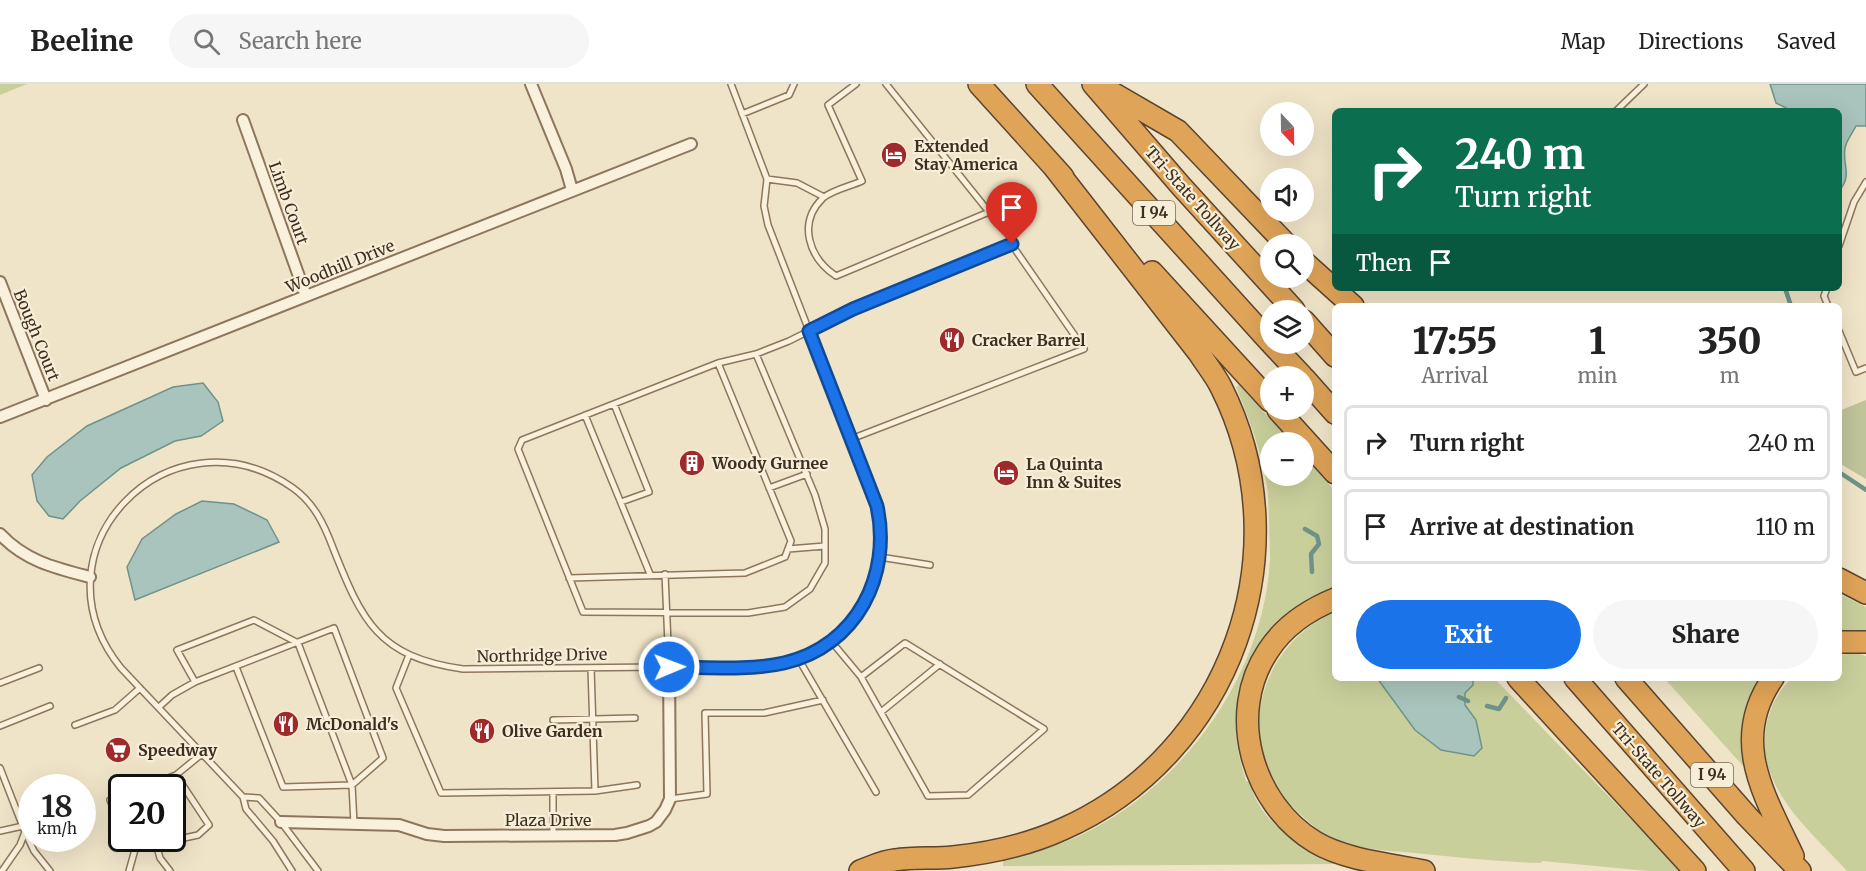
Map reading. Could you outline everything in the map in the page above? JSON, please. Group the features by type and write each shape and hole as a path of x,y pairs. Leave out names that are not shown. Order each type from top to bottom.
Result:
{"highway":[{"path":"979,84 1260,390"},
{"name":"I 94","path":"1037,84 1260,331"},
{"path":"1095,84 1178,131 1276,234"},
{"name":"Tri-State Tollway","path":"1095,84 1181,186 1285,300"},
{"path":"860,871 892,860 953,857 1019,845 1063,829 1118,798 1146,777 1169,754 1210,699 1238,640 1251,580 1254,532 1250,481 1233,415 1220,385 1199,352 1054,168"},
{"path":"1314,271 1332,287"},
{"path":"1336,291 1350,303"},
{"path":"1314,332 1332,353"},
{"name":"I 94","path":"1281,354 1293,366"},
{"name":"I 94","path":"1314,389 1332,410"},
{"path":"1287,420 1332,470"},
{"path":"1842,581 1866,593"},
{"path":"1332,600 1293,622 1276,640 1262,662 1251,691 1248,716 1248,734 1260,782 1279,811 1292,825 1315,842 1338,852 1424,871"},
{"path":"1842,642 1855,640 1866,642"},
{"path":"1521,681 1695,871"},
{"name":"Tri-State Tollway","path":"1578,681 1744,871"},
{"name":"I 94","path":"1629,681 1747,816 1800,871"},
{"path":"1771,681 1757,708 1753,724 1754,764 1761,786 1800,871"}],"street":[{"path":"531,84 566,169 572,190"},
{"name":"Limb Court","path":"243,120 306,296"},
{"name":"Woodhill Drive","path":"0,417 691,144"},
{"name":"Bough Court","path":"0,282 46,400"},
{"path":"0,534 29,558 49,567 90,577"},
{"path":"669,667 670,799"},
{"name":"Plaza Drive","path":"281,822 399,825 427,834 444,836 615,835 638,831 656,822 670,799"}],"lane":[{"path":"731,84 767,179 797,183 824,196"},
{"path":"742,114 789,95 794,84"},
{"path":"856,84 828,105 862,181 824,196 809,217 811,247 826,269 836,276 989,212 886,84"},
{"path":"1619,108 1644,84"},
{"name":"Northridge Drive","path":"243,797 109,654 95,625 90,596 90,577 97,543 104,527 128,497 160,474 197,463 215,462 249,467 292,488 318,513 358,608 383,638 410,655 438,666 463,669 765,666 811,653 843,631 859,613 874,583 880,557 881,525 877,506 768,225 764,206 767,179"},
{"path":"1842,237 1854,202 1866,182"},
{"path":"756,354 807,474 825,529 825,563 810,589 785,606 748,613 583,612 518,449 522,440 718,363 756,354 853,309 1012,244 1084,349 851,439"},
{"path":"1842,338 1856,372 1866,368"},
{"path":"569,578 745,573 785,558 791,541 718,363"},
{"path":"614,404 648,492 621,502"},
{"path":"585,415 650,574"},
{"path":"769,488 807,474"},
{"path":"788,549 825,546"},
{"path":"880,557 930,565"},
{"path":"665,574 669,667"},
{"path":"195,682 177,650 254,620 298,643 352,785 354,824"},
{"path":"159,707 172,695 195,682 334,628 384,758 352,785 283,788 236,667"},
{"path":"831,640 861,677 928,796 968,795 1044,729 905,643 861,677"},
{"path":"410,655 396,688 441,793 595,791 636,785"},
{"path":"798,658 876,792"},
{"path":"881,712 940,664"},
{"path":"0,683 39,668"},
{"path":"591,668 595,791"},
{"path":"75,725 115,710 140,688"},
{"path":"670,799 707,794 705,713 764,712 823,700"},
{"path":"0,726 50,706"},
{"path":"553,720 635,718"},
{"path":"177,774 203,753"},
{"path":"0,768 18,814"},
{"path":"186,790 209,825 198,835 186,838"},
{"path":"553,792 553,835"},
{"path":"292,871 273,841 246,809 243,797 259,798 281,822 318,871"},
{"path":"0,831 18,830"},
{"path":"2,871 18,848"},
{"path":"35,852 50,871"},
{"path":"129,871 134,852"},
{"path":"158,852 170,871"}],"green space":[{"path":"0,84 27,84 0,95"},
{"path":"1239,385 1260,408 1260,420 1271,420 1282,432 1260,432 1260,455 1236,387"},
{"path":"1866,400 1866,479 1842,465 1842,410"},
{"path":"1314,467 1332,488 1332,588 1309,598 1294,608 1269,633 1259,648 1250,665 1239,699 1236,717 1238,749 1246,781 1250,782 1262,809 1271,821 1309,848 1336,861 1335,864 1003,866 1003,860 1075,838 1122,812 1156,785 1186,754 1213,720 1235,683 1253,643 1264,601 1270,559 1267,486 1314,486"},
{"path":"1842,595 1866,607 1866,630 1842,631"},
{"path":"1332,614 1332,681 1497,681 1681,871 1649,871 1542,861 1541,863 1493,860 1374,849 1354,846 1327,836 1304,818 1273,783 1263,758 1259,733 1260,708 1266,684 1277,662 1293,642 1312,625"},
{"path":"1857,653 1866,656 1866,871 1847,871 1800,821 1775,784 1767,763 1765,741 1768,718 1781,691 1789,681 1842,681 1842,655"},
{"path":"1667,681 1761,681 1746,763 1743,766"}],"water":[{"path":"1770,84 1866,84 1866,126 1856,126 1847,142 1844,154 1846,175 1842,186 1842,108 1786,108 1776,103"},
{"path":"203,383 218,402 223,421 201,436 175,441 121,468 80,501 63,519 49,516 37,501 32,475 47,457 87,426 173,387"},
{"path":"202,501 234,504 267,520 279,542 135,600 127,567 142,539 176,514"},
{"path":"1379,681 1473,681 1473,685 1465,693 1465,705 1476,720 1482,748 1474,756 1441,750 1415,730"}],"waterway":[{"path":"1786,291 1790,303"},
{"path":"1842,474 1866,490"},
{"path":"1305,529 1317,536 1319,544 1311,554 1312,572"},
{"path":"1459,697 1468,701"},
{"path":"1487,706 1499,709 1506,698"}],"place":[{"name":"Extended Stay America","path":"894,155"},
{"name":"Cracker Barrel","path":"952,340"},
{"name":"Woody Gurnee","path":"692,463"},
{"name":"La Quinta Inn & Suites","path":"1006,473"},
{"name":"McDonald's","path":"286,724"},
{"name":"Olive Garden","path":"482,731"},
{"name":"Speedway","path":"118,750"}],"route":[{"path":"669,667 765,666 786,662 811,653 827,644 859,613 871,591 879,567 882,546 881,525 877,506 809,331 853,309 1012,244"}]}
